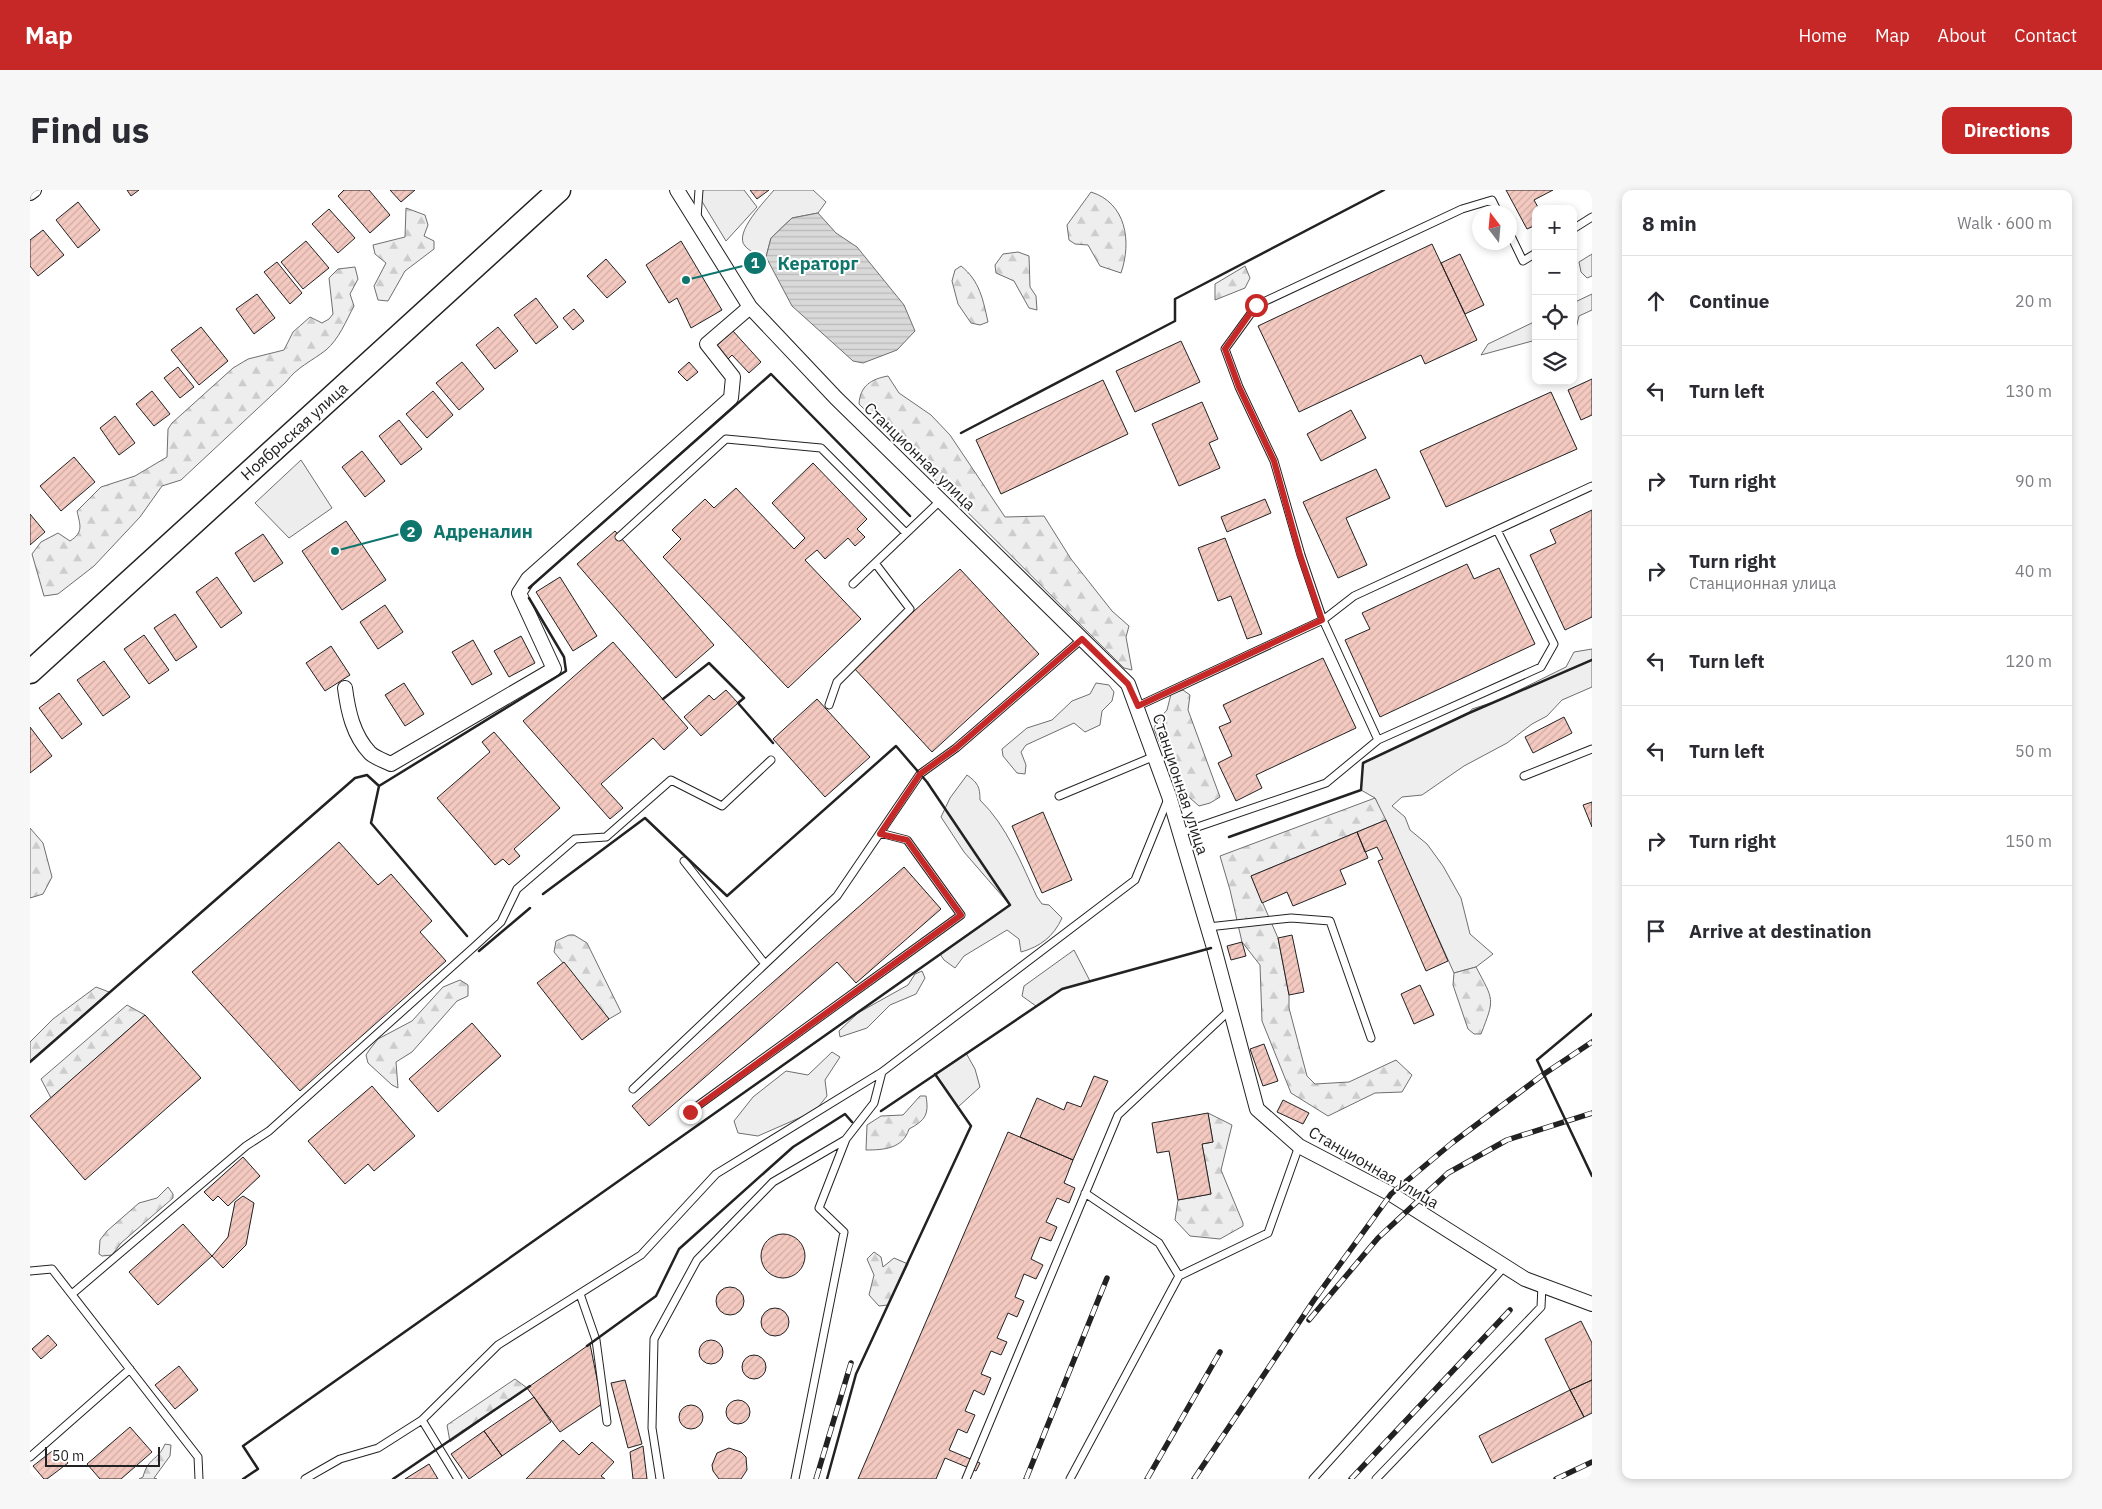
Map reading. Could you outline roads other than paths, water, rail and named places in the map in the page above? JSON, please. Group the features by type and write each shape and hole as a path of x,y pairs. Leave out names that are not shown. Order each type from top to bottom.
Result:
{"highway":[{"name":"Ноябрьская улица","path":"30,672 559,190"}],"street":[{"path":"30,193 34,190"},
{"name":"Станционная улица","path":"677,190 750,307 836,398 1128,684 1138,706 1169,796 1208,927 1257,1109 1299,1146 1392,1194 1524,1279 1592,1304"},
{"path":"345,688 348,711 356,733 371,755 391,764 554,669 519,593 528,579 731,398 733,377 707,344 750,307"}],"lane":[{"path":"696,221 699,190"},
{"path":"1475,205 1492,200 1494,205"},
{"path":"1378,740 1322,620 1300,555 1274,461 1239,387 1225,349 1256,305 1472,206"},
{"path":"1577,226 1592,217"},
{"path":"1517,249 1523,261 1532,255"},
{"path":"619,537 726,439 821,448 906,533"},
{"path":"1138,706 1322,620 1354,596 1592,486"},
{"path":"853,584 941,500"},
{"path":"1180,833 1326,783 1378,740 1541,667 1554,644 1497,530"},
{"path":"829,705 837,682 910,609 875,563"},
{"path":"633,1089 837,896 920,774 956,748 1082,639"},
{"path":"1524,776 1592,749"},
{"path":"1059,796 1155,756"},
{"path":"72,1294 246,1146 269,1131 403,1011 500,922 517,889 575,840 606,837 671,780 722,806 770,760"},
{"path":"305,1479 340,1459 378,1448 422,1420 498,1345 641,1256 716,1174 882,1072 1135,880 1169,796"},
{"path":"690,1112 961,915 907,840 880,834"},
{"path":"684,862 765,964"},
{"path":"1208,927 1291,918 1330,921 1371,1038"},
{"path":"966,1479 1118,1115 1231,1010"},
{"path":"795,1479 844,1232 819,1208 846,1140 874,1102 882,1072"},
{"path":"660,1479 652,1428 654,1339 658,1331 697,1260 773,1182 846,1140"},
{"path":"1070,1479 1179,1276 1268,1233 1299,1146"},
{"path":"1085,1194 1159,1243 1179,1276"},
{"path":"1313,1479 1505,1266"},
{"path":"30,1271 52,1269 198,1457 199,1479"},
{"path":"1376,1479 1541,1307 1542,1286"},
{"path":"580,1294 596,1340 607,1422"},
{"path":"30,1457 130,1369"},
{"path":"422,1420 458,1479"}],"railway":[{"path":"1194,1479 1314,1300 1391,1194 1452,1143 1544,1074 1592,1042"},
{"path":"1309,1320 1378,1238 1448,1173 1507,1140 1592,1113"},
{"path":"1026,1479 1107,1278"},
{"path":"1351,1479 1510,1310"},
{"path":"1147,1479 1220,1352"},
{"path":"816,1479 851,1363"},
{"path":"1556,1479 1592,1462"}],"place":[{"name":"Кераторг","path":"686,280"},
{"name":"Адреналин","path":"335,551"}]}
